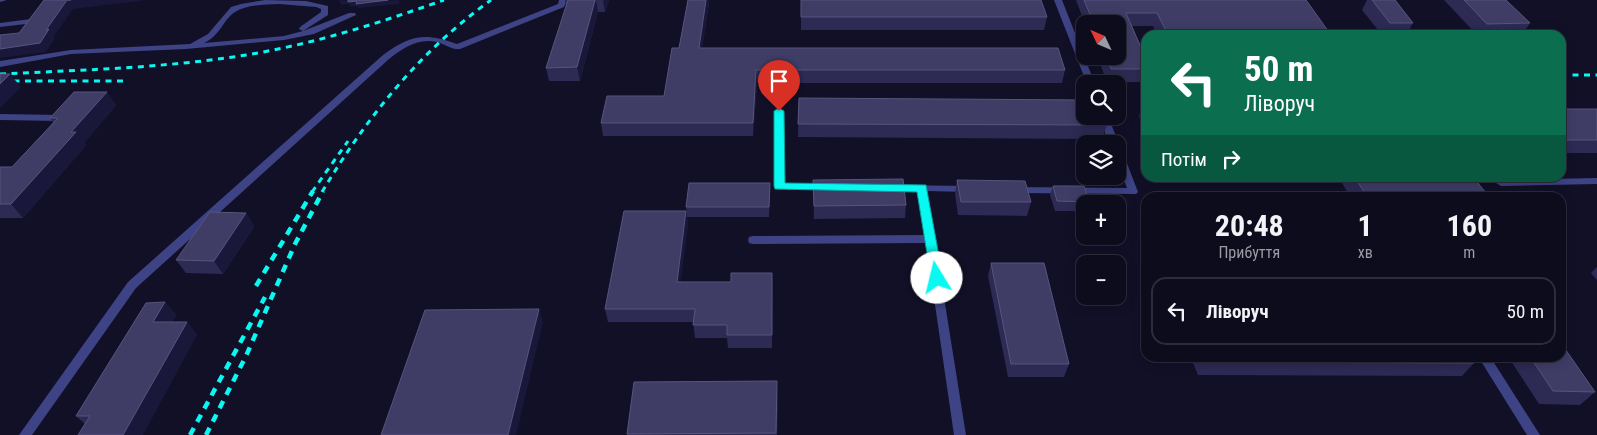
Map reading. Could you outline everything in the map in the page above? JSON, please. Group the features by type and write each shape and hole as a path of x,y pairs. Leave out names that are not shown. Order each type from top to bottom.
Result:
{"lane":[{"path":"24,435 132,284 361,81 386,56 412,40 439,40 457,47 561,5 564,0"},
{"path":"1058,0 1087,75"},
{"path":"186,47 213,35 223,18 236,7 273,2 297,2 318,4 325,8 325,13 316,21 284,38"},
{"path":"0,64 71,52 186,47 284,38 311,32 352,15"},
{"path":"0,25 31,22"},
{"path":"779,111 779,186 836,187"},
{"path":"0,117 59,118"},
{"path":"1008,190 1133,192 1126,173"},
{"path":"1566,182 1597,181"},
{"path":"1501,183 1549,182"},
{"path":"884,188 980,189"},
{"path":"922,188 960,435"},
{"path":"753,240 931,239"},
{"path":"1487,362 1534,435"}],"building":[{"path":"44,0 67,0 46,30 49,29 40,43 0,49 0,35 19,33"},
{"path":"348,0 388,0 356,4 357,1 348,2"},
{"path":"568,0 595,0 577,67 546,68"},
{"path":"688,0 706,0 699,48 1058,48 1065,70 756,70 753,123 601,123 607,96 664,96 672,48 679,48"},
{"path":"801,0 1041,0 1047,17 801,17"},
{"path":"1084,0 1306,0 1327,30 1166,30 1157,13 1126,13 1141,48 1141,69 1111,69 1109,65 1126,65 1126,15 1090,15"},
{"path":"1372,0 1395,0 1413,23 1390,23"},
{"path":"1464,0 1506,0 1530,23 1487,24"},
{"path":"0,74 10,74 0,84"},
{"path":"74,92 107,92 71,132 76,132 11,204 0,204 0,167 12,167 58,118 50,118"},
{"path":"799,98 1076,100 1076,125 798,124"},
{"path":"1566,109 1597,109 1597,140 1566,140"},
{"path":"903,179 906,205 814,206 813,180"},
{"path":"957,180 1025,181 1031,202 961,202"},
{"path":"1358,182 1477,182 1485,192 1364,192"},
{"path":"689,183 770,183 769,207 686,207"},
{"path":"1053,186 1084,186 1087,195 1076,195 1076,202 1057,201"},
{"path":"624,211 686,211 677,282 731,282 731,273 772,273 772,335 727,335 727,325 693,325 695,309 605,309"},
{"path":"210,212 246,213 214,261 176,260"},
{"path":"991,263 1044,263 1069,364 1011,364"},
{"path":"165,302 153,322 187,322 123,435 78,435 90,416 76,416 146,303"},
{"path":"539,309 508,435 381,435 425,310"},
{"path":"1566,350 1595,392 1553,391 1534,362 1566,362"},
{"path":"1206,362 1473,362 1474,363"},
{"path":"777,381 776,433 627,434 634,382"}],"railway":[{"path":"0,74 154,66 246,55 346,32 444,0"},
{"path":"322,192 357,138 418,63 465,20 491,0"},
{"path":"1566,75 1597,75"},
{"path":"2,81 123,81"},
{"path":"312,192 348,141"},
{"path":"256,286 313,191"},
{"path":"206,435 246,356 295,244 323,191"},
{"path":"190,435 265,297"}],"route":[{"path":"779,111 779,186 922,188 937,278"}]}
